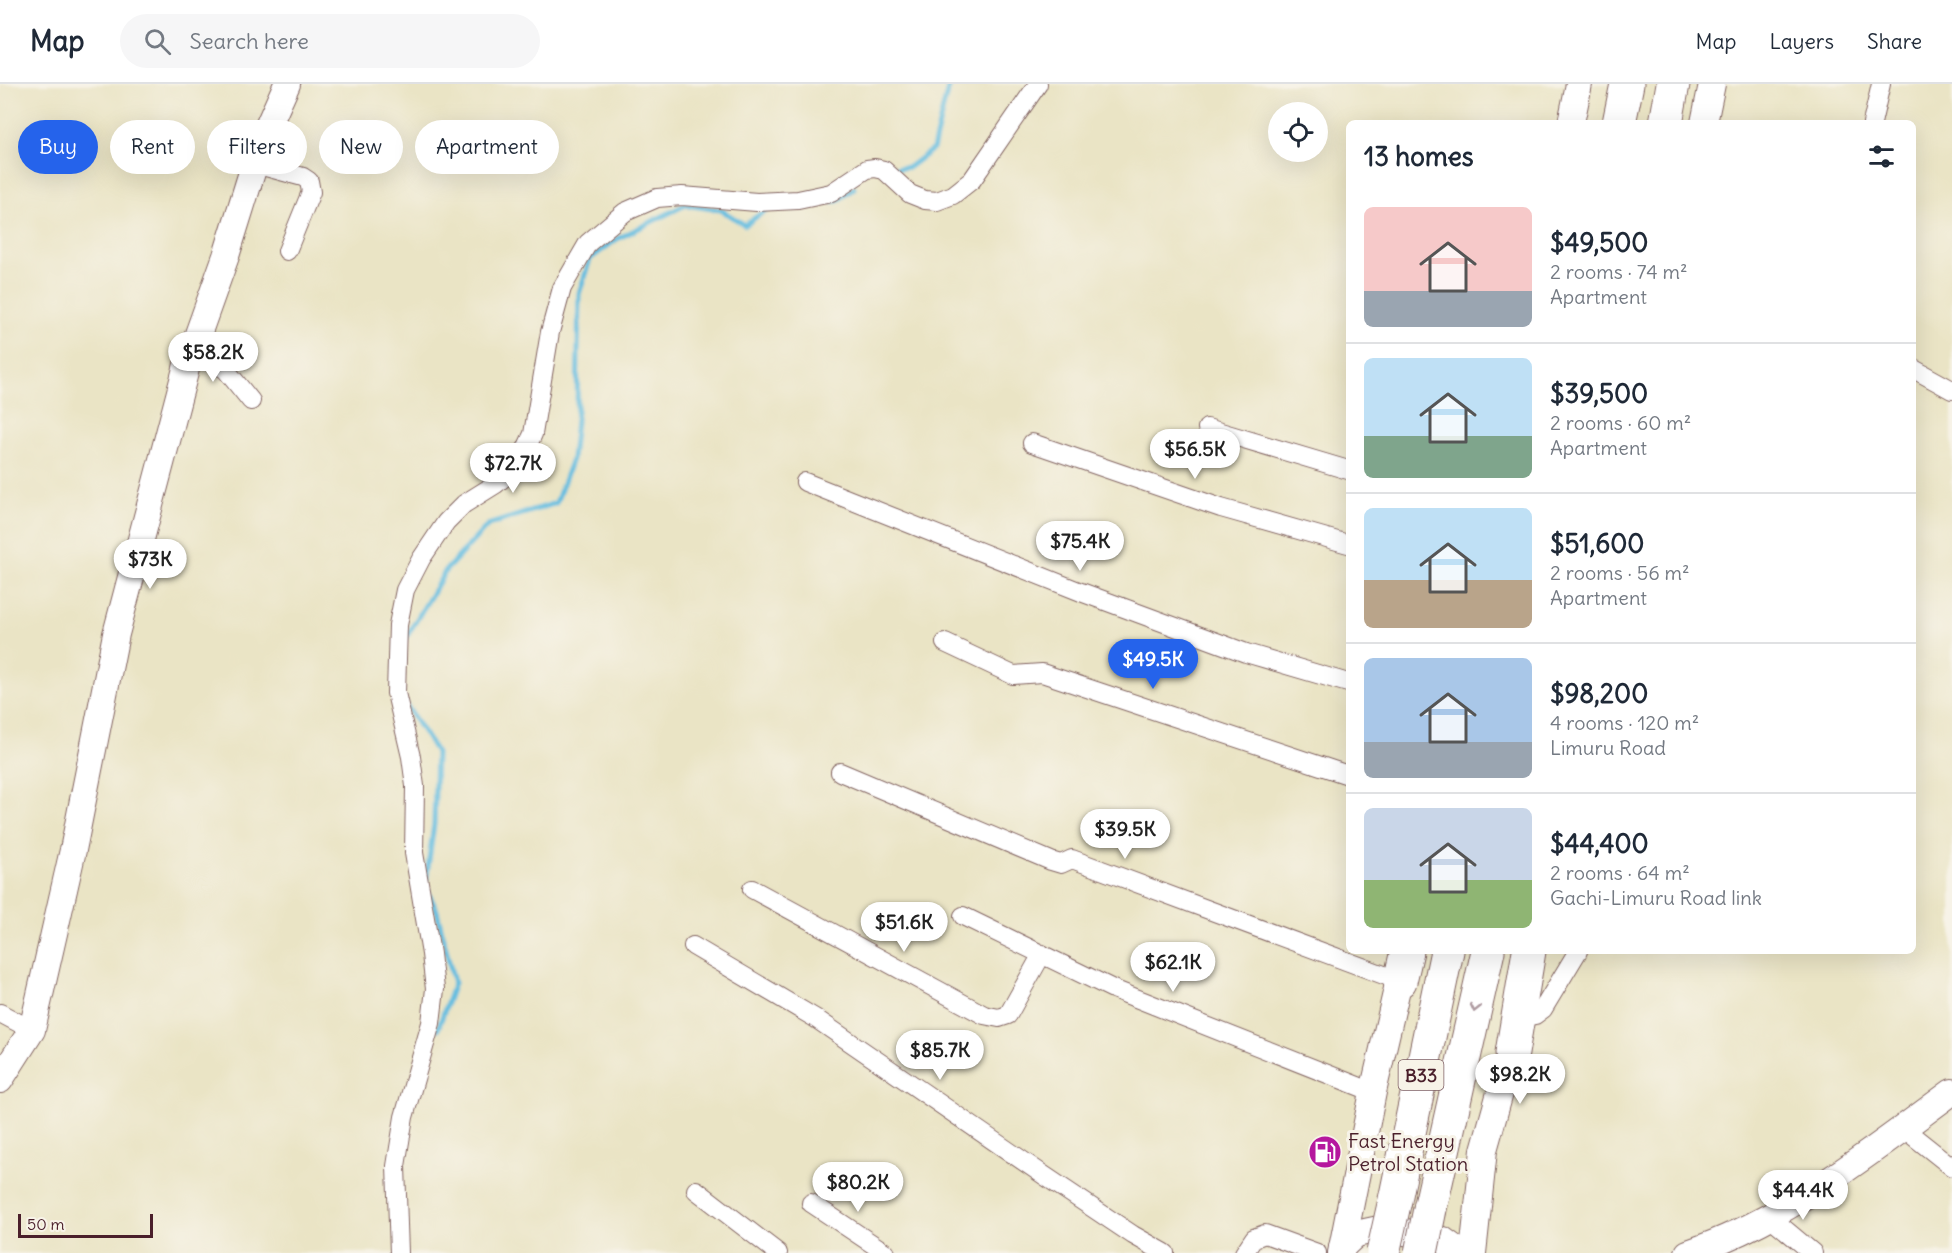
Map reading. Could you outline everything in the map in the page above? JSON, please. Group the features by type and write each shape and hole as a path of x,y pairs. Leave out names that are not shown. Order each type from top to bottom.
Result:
{"highway":[{"path":"1620,120 1627,84"},
{"path":"1667,120 1673,84"},
{"name":"B33","path":"1383,1253 1446,954"},
{"name":"B33","path":"1421,1253 1487,954"},
{"path":"1512,1053 1528,954"}],"street":[{"path":"271,120 287,84"},
{"path":"399,1253 396,1166 404,1118 431,1023 435,989 414,853 415,786 411,757 396,693 398,625 405,590 421,559 446,522 464,504 496,484 518,466 533,434 550,332 562,288 588,243 625,212 657,198 682,196 757,201 798,200 831,193 867,169 875,168 884,170 910,194 925,200 938,201 953,195 972,180 1038,84"},
{"path":"1572,120 1579,84"},
{"path":"1705,120 1712,84"},
{"path":"1873,120 1881,84"},
{"path":"0,1080 32,1030 116,634 153,489 193,348 252,174"},
{"path":"287,251 311,192 309,181 292,174"},
{"path":"193,348 226,370 250,401"},
{"path":"1916,370 1952,390"},
{"path":"1207,428 1346,469"},
{"path":"1032,443 1221,508 1346,543"},
{"path":"805,482 1082,592 1246,653 1346,682"},
{"path":"945,643 1013,675 1042,673 1346,774"},
{"path":"840,772 1051,861 1061,864 1072,859 1346,943"},
{"path":"752,889 905,974 991,1017 999,1018 1008,1015 1042,954"},
{"path":"963,916 1113,989 1373,1092"},
{"path":"693,946 815,1018 1133,1235 1165,1253"},
{"path":"1333,1251 1404,961 1381,954"},
{"path":"1473,1253 1484,1150 1512,1053 1533,954"},
{"path":"1520,1018 1534,1015 1543,1009 1576,954"},
{"path":"0,1013 32,1030"},
{"path":"1688,1253 1704,1248 1770,1217 1826,1184 1952,1092"},
{"path":"1903,1128 1952,1167"},
{"path":"696,1190 778,1253"},
{"path":"811,1203 886,1253"},
{"path":"1770,1217 1813,1253"},
{"path":"1333,1251 1356,1234 1379,1229 1413,1233 1443,1240 1461,1253"},
{"path":"1244,1253 1254,1238 1265,1234 1333,1251"}],"waterway":[{"path":"891,169 909,167 933,149 949,84"},
{"path":"829,201 837,201 854,188"},
{"path":"404,641 446,570 488,525 556,503 572,459 577,411 579,294 590,259 617,239 685,205 721,210 745,225 770,207"},
{"path":"406,705 436,752 434,824 426,881"},
{"path":"428,892 437,911 454,983 438,1029"}],"place":[{"name":"Fast Energy Petrol Station","path":"1325,1152"}]}
